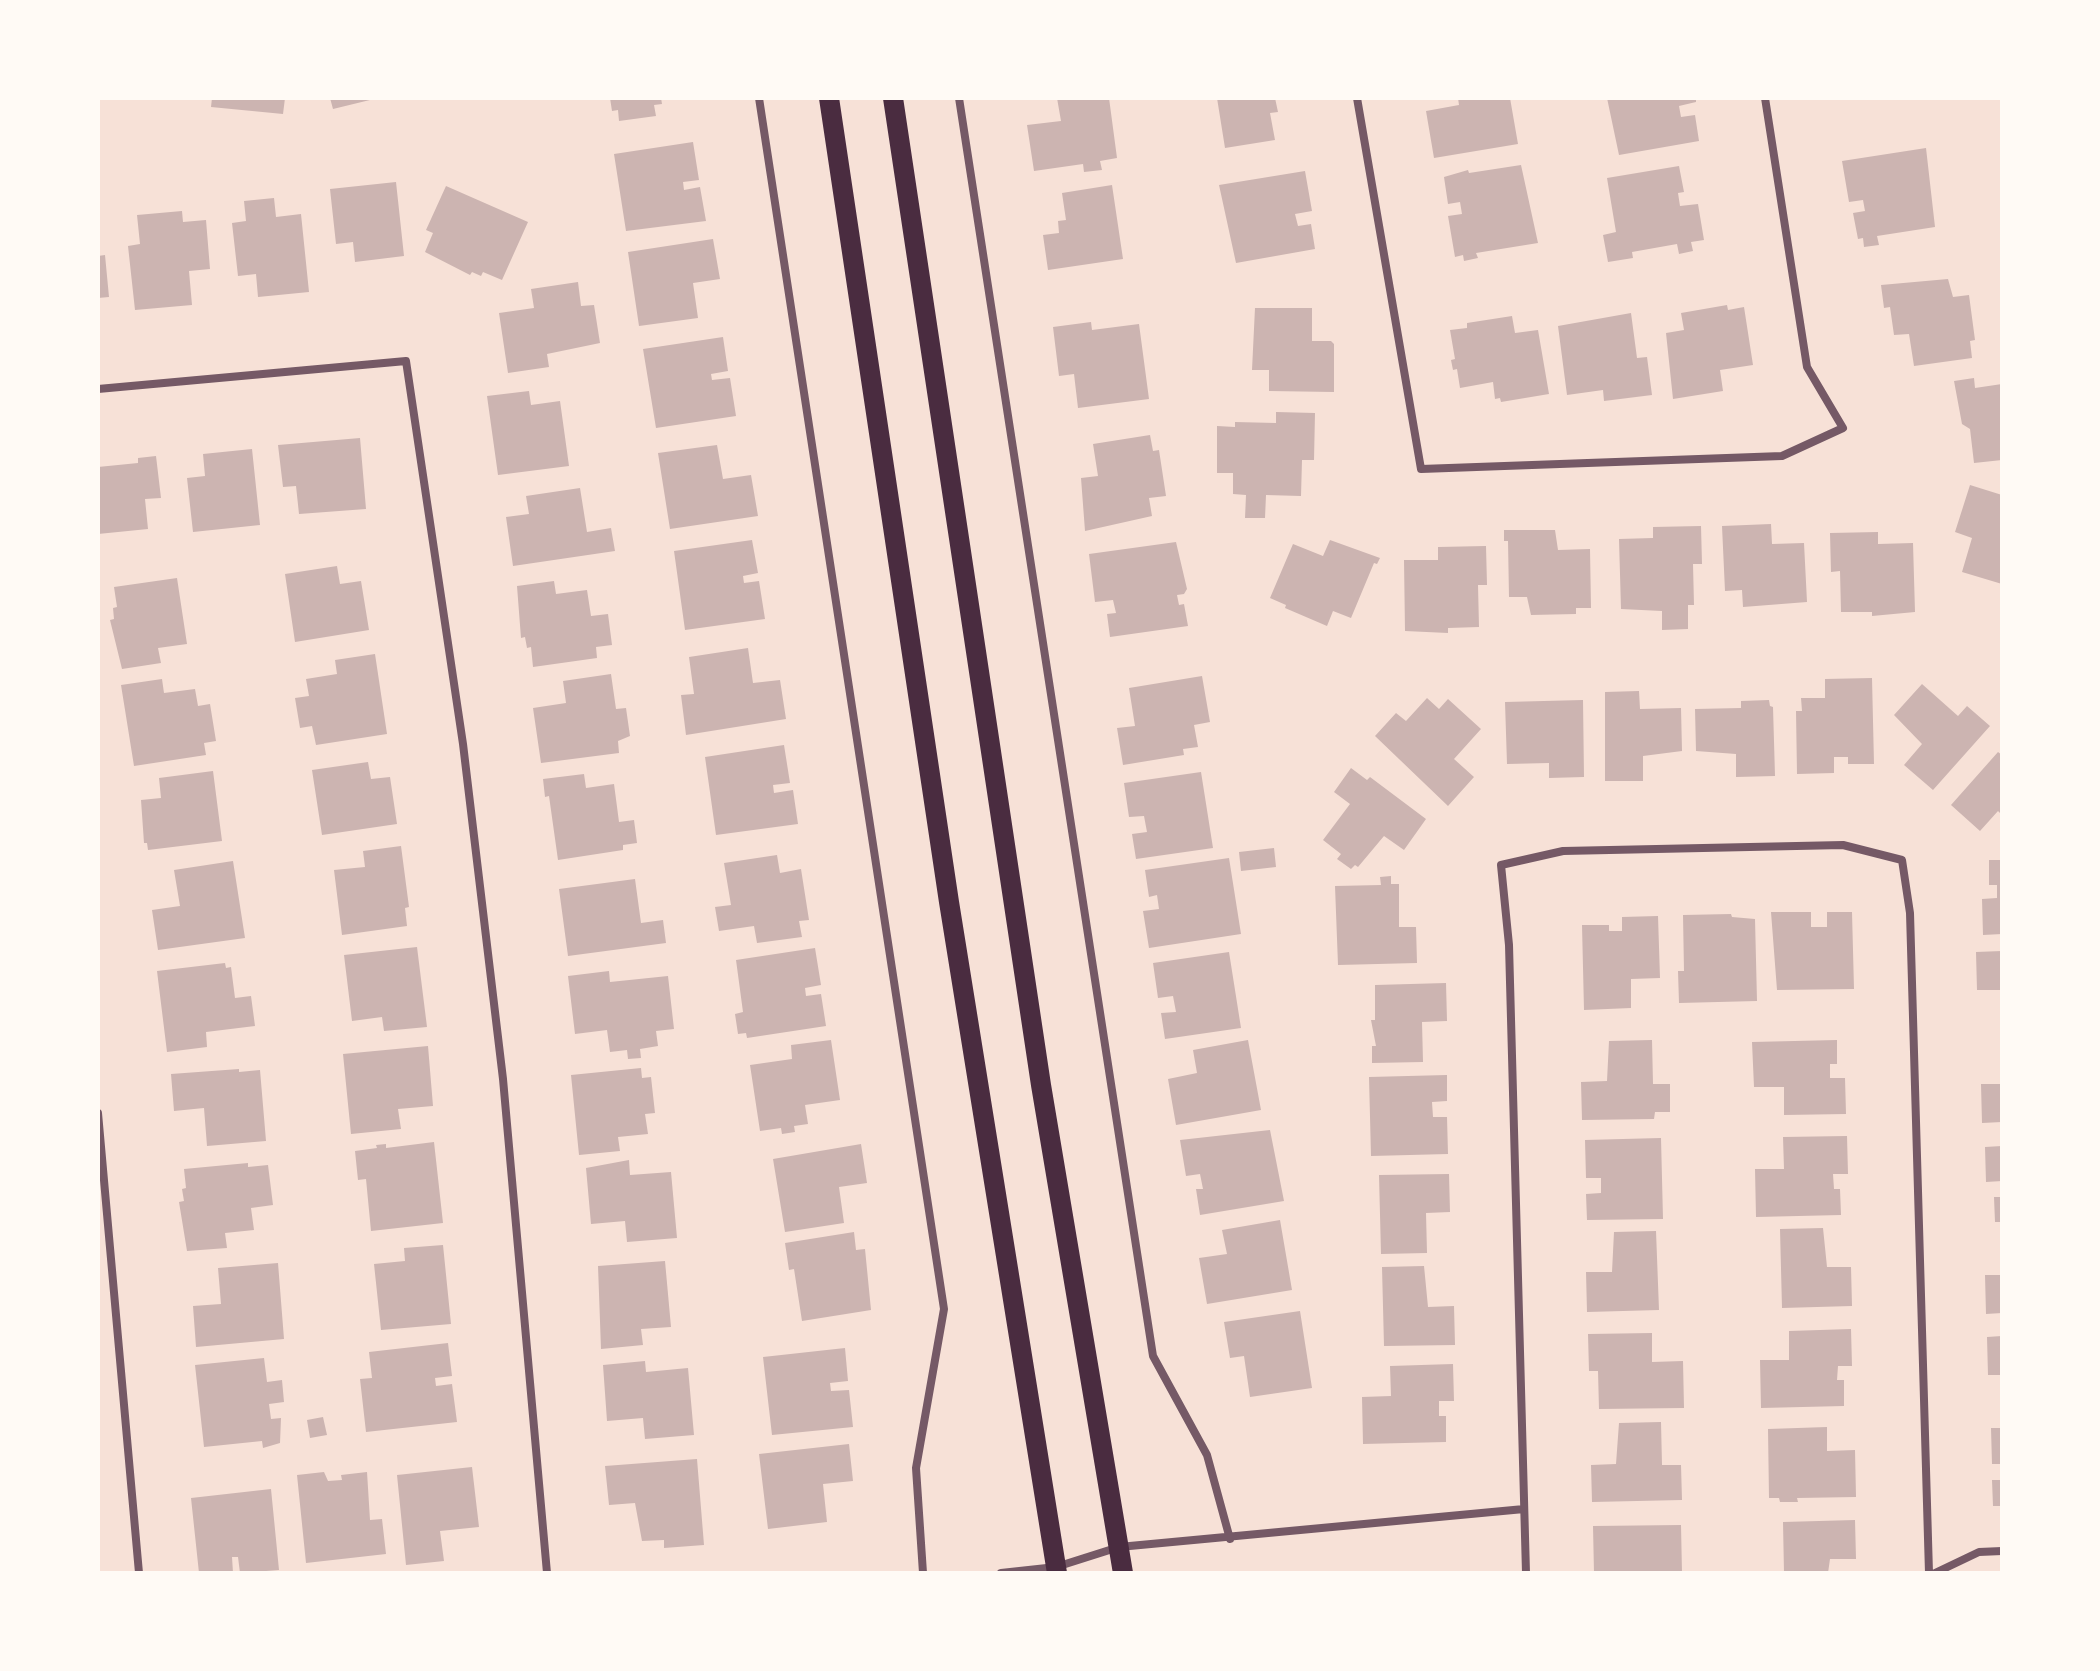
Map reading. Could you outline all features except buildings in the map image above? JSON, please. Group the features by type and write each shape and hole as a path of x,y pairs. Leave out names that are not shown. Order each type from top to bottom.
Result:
{"main road":[{"path":"829,98 949,902 1056,1570"},
{"path":"893,98 1041,1085 1123,1573"}],"street":[{"path":"759,98 944,1309 916,1468 923,1573"},
{"path":"959,98 1153,1356 1207,1455 1230,1539"},
{"path":"1357,98 1421,469 1782,456 1843,428 1807,367 1765,98"},
{"path":"98,389 406,361 463,744 503,1079 547,1573"},
{"path":"1526,1573 1509,945 1501,865 1563,851 1843,845 1902,860 1910,913 1929,1573"},
{"path":"98,1113 139,1573"},
{"path":"1001,1573 1056,1570 1119,1547 1230,1539 1524,1509"},
{"path":"1935,1573 1979,1552 2002,1551"}]}
